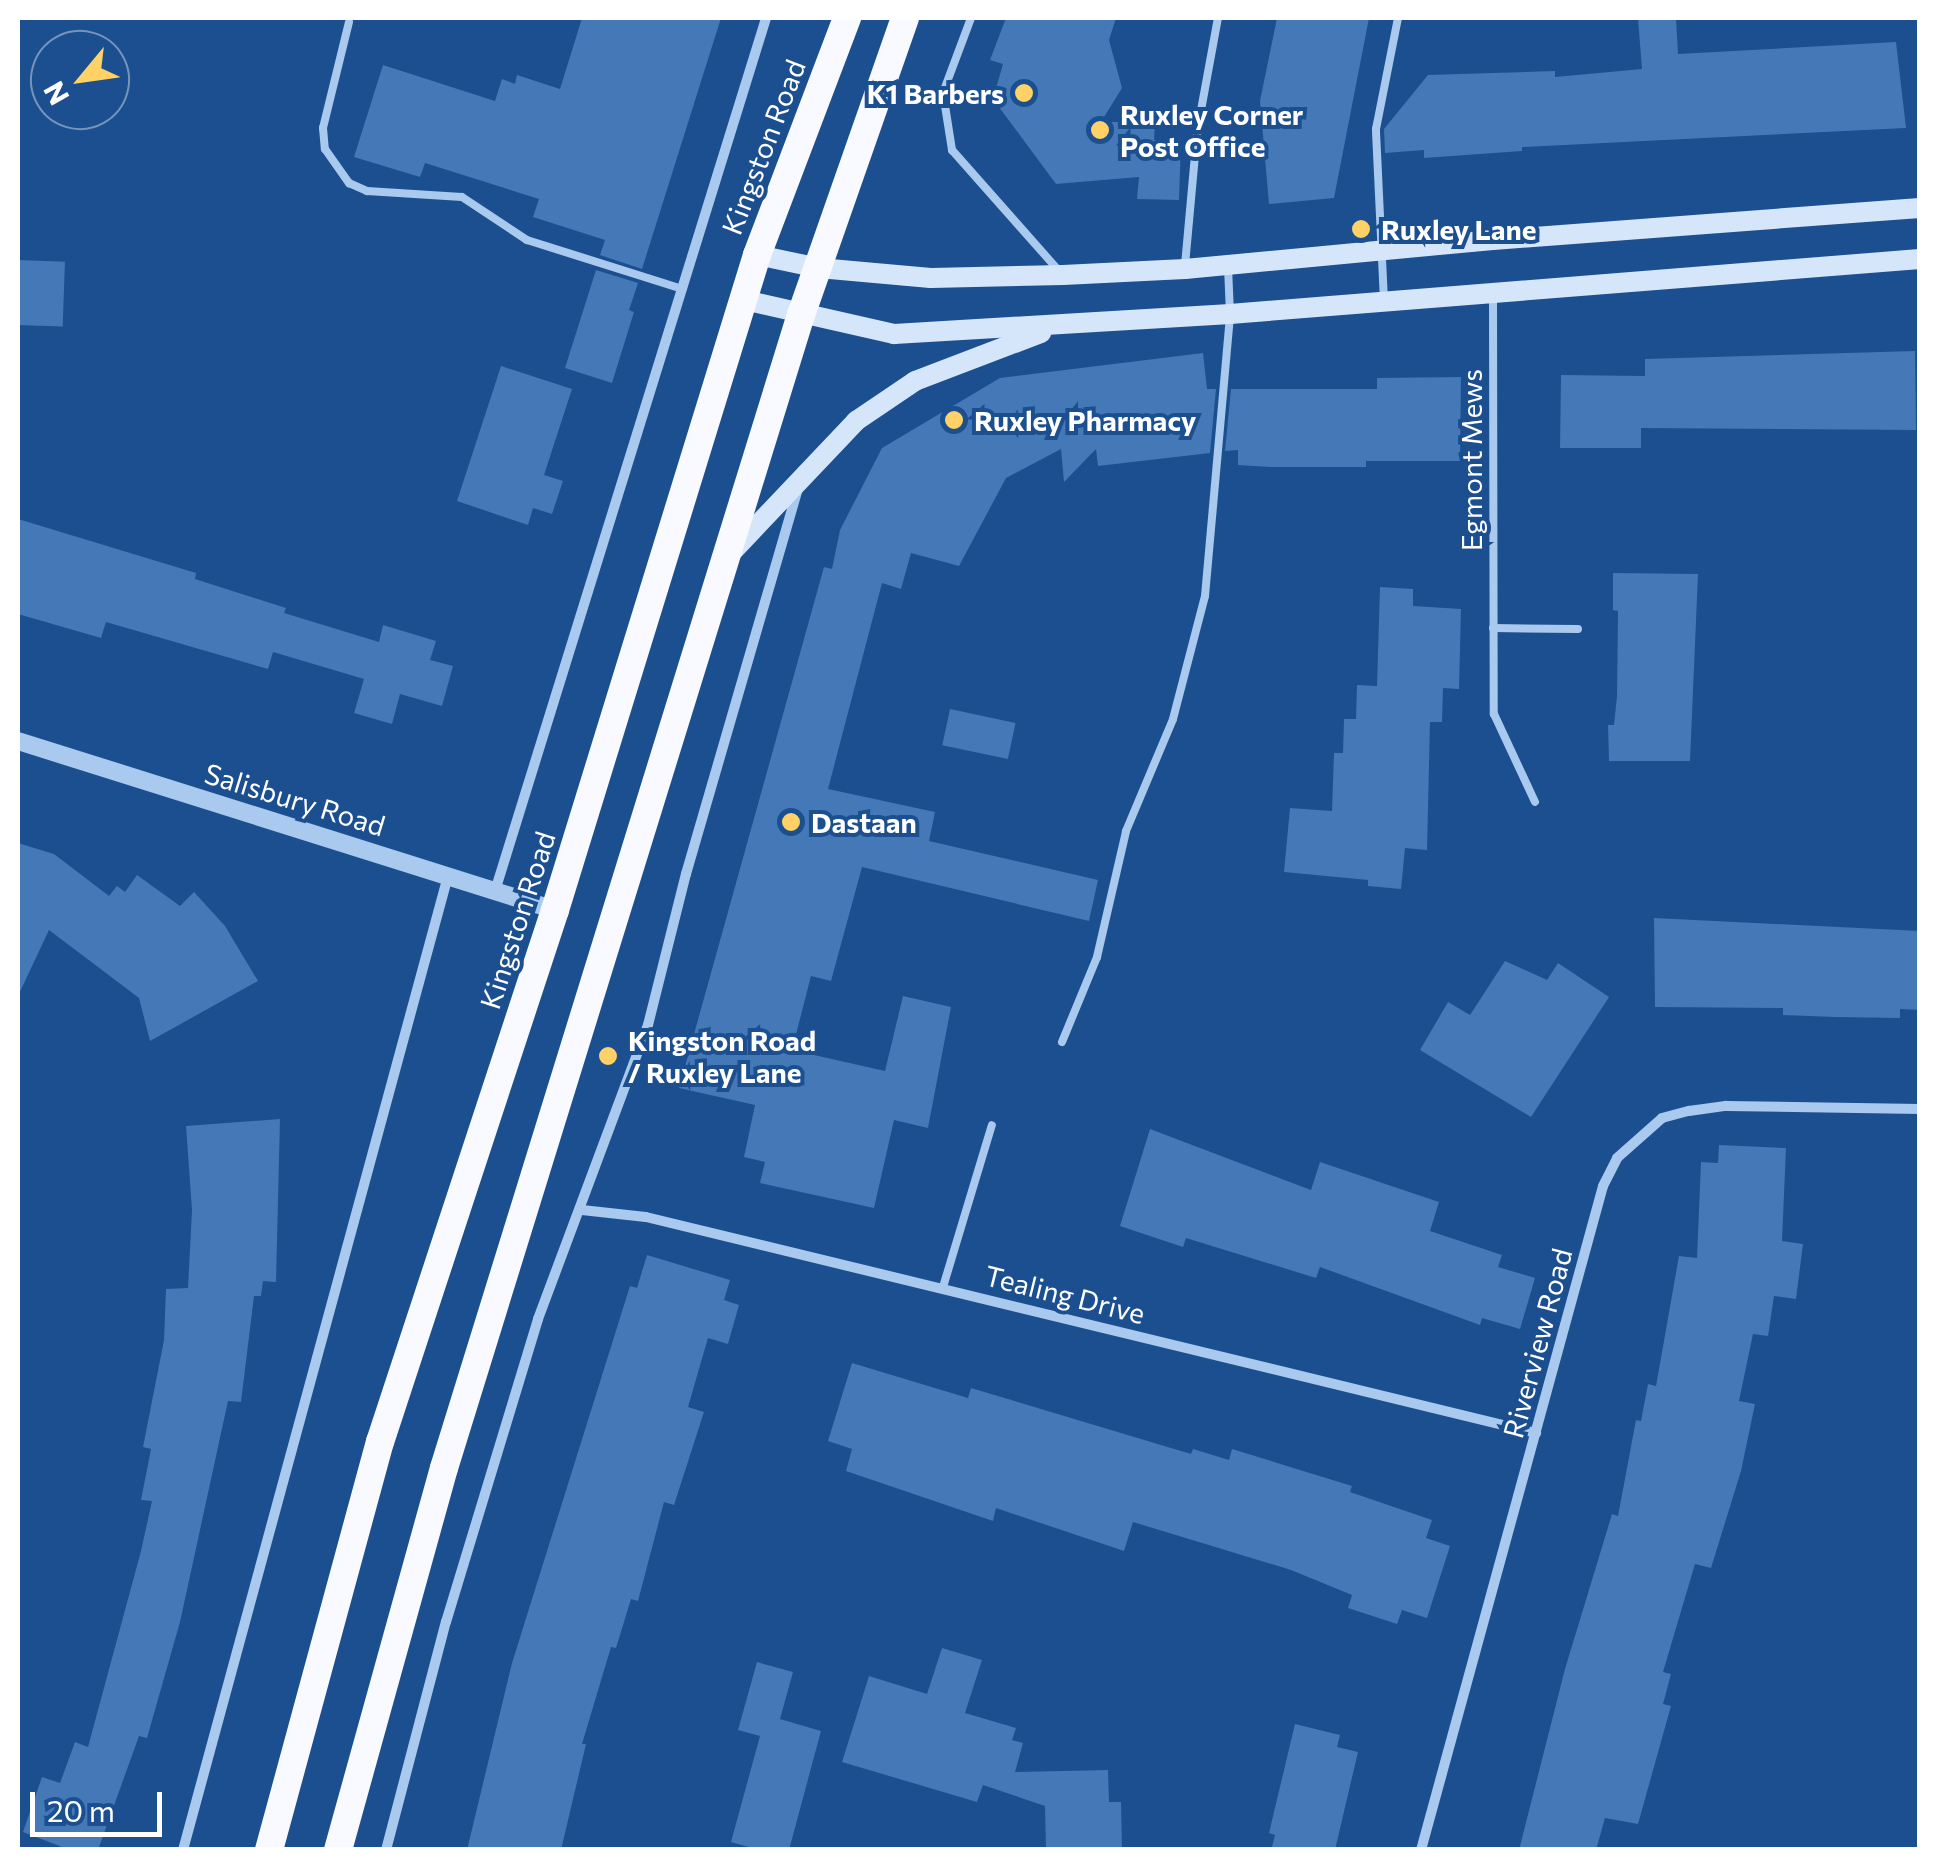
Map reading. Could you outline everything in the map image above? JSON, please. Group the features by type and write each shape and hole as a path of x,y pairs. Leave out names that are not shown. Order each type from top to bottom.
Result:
{"highway":[{"name":"Kingston Road","path":"269,1850 380,1442 556,910 757,254 847,18"},
{"path":"338,1850 444,1468 801,314 905,18"}],"main road":[{"path":"757,254 818,268 931,278 1063,275 1185,270 1920,208"},
{"path":"744,300 894,334 1230,314 1920,260"},
{"path":"728,556 856,422 914,380 1062,325"}],"street":[{"path":"495,891 766,18"},
{"path":"386,1850 446,1622 532,1338 648,1025 686,874 800,480"},
{"name":"Salisbury Road","path":"18,741 556,910"},
{"path":"183,1850 448,876"},
{"name":"Riverview Road","path":"1421,1850 1604,1186 1617,1158 1662,1118 1726,1106 1920,1109"},
{"name":"Tealing Drive","path":"582,1210 646,1217 1536,1433"}],"lane":[{"path":"971,18 944,93 952,150 1063,275"},
{"path":"1185,270 1197,132 1218,18"},
{"path":"1384,301 1376,129 1398,18"},
{"path":"349,22 324,128 325,149 349,184 367,191 462,197 527,240 682,288"},
{"path":"1062,1042 1097,957 1126,831 1173,719 1205,596 1230,314 1228,266"},
{"name":"Egmont Mews","path":"1493,292 1494,714 1535,802"},
{"path":"1494,628 1578,628"},
{"path":"944,1287 992,1125"}],"building":[{"path":"582,18 721,18 642,269 600,255 605,240 533,217 539,199 425,163 420,177 354,157 383,65 495,101 502,79 515,84 517,75 560,89"},
{"path":"1006,18 1116,18 1109,40 1122,88 1101,122 1155,122 1154,140 1181,140 1179,200 1137,199 1139,177 1056,184 993,99 1003,64 990,60"},
{"path":"1277,18 1369,18 1334,198 1269,204 1260,101"},
{"path":"1676,18 1678,54 1896,42 1906,128 1522,147 1522,151 1424,158 1424,150 1385,153 1384,129 1428,75 1555,71 1555,77 1642,69 1638,19"},
{"path":"18,260 65,262 63,327 18,325"},
{"path":"596,270 638,283 629,310 634,312 612,383 565,368"},
{"path":"1915,351 1916,430 1641,428 1641,448 1560,448 1561,375 1645,376 1645,359"},
{"path":"1203,353 1207,389 1216,389 1210,453 1098,466 1096,449 1064,482 1061,449 1006,478 959,566 911,553 901,589 882,583 828,789 935,812 929,841 1098,880 1089,921 862,867 831,981 811,976 792,1050 885,1071 903,996 951,1007 928,1128 894,1120 874,1208 760,1183 765,1162 744,1157 755,1105 679,1088 824,567 832,569 840,530 882,448 1000,378"},
{"path":"501,366 572,389 544,475 563,481 552,514 533,508 528,525 457,501"},
{"path":"1461,377 1460,461 1366,461 1366,467 1270,467 1238,465 1238,450 1225,451 1231,389 1377,389 1377,378"},
{"path":"18,519 196,573 195,579 286,608 284,613 379,642 383,625 436,641 430,660 453,666 442,706 400,694 392,724 354,713 364,679 273,652 268,669 106,622 101,638 18,614"},
{"path":"1613,573 1698,574 1690,761 1609,761 1608,725 1614,725 1617,696 1618,611 1613,610"},
{"path":"1380,587 1413,589 1413,606 1461,609 1459,689 1443,688 1442,722 1430,722 1427,850 1405,848 1401,889 1368,886 1368,880 1284,872 1290,808 1332,811 1334,753 1343,753 1344,719 1356,719 1357,685 1377,686"},
{"path":"950,709 1016,723 1008,759 942,745"},
{"path":"18,843 54,854 109,896 117,886 125,892 137,875 180,906 194,892 225,926 258,981 150,1041 139,998 49,930 18,996"},
{"path":"1654,918 1920,931 1920,1010 1900,1009 1900,1018 1783,1015 1783,1008 1655,1007"},
{"path":"1505,961 1547,980 1558,963 1609,997 1531,1117 1420,1050 1448,1002 1470,1015"},
{"path":"280,1119 276,1282 263,1281 261,1296 254,1296 241,1402 228,1401 180,1622 147,1738 139,1736 98,1850 70,1850 23,1832 42,1777 60,1783 75,1742 88,1747 141,1551 152,1501 141,1500 151,1449 143,1447 164,1340 166,1289 188,1288 192,1210 186,1126"},
{"path":"1150,1129 1311,1190 1320,1162 1439,1202 1430,1231 1502,1255 1498,1267 1535,1278 1520,1329 1482,1318 1480,1325 1320,1267 1316,1278 1186,1238 1183,1247 1120,1226"},
{"path":"1719,1145 1786,1148 1782,1241 1803,1244 1796,1299 1774,1296 1768,1336 1753,1334 1739,1401 1755,1404 1741,1471 1711,1568 1695,1564 1663,1672 1671,1674 1663,1704 1671,1706 1638,1824 1605,1818 1596,1850 1519,1850 1565,1669 1612,1514 1618,1516 1636,1420 1641,1421 1648,1384 1656,1386 1679,1256 1697,1258 1701,1162 1718,1163"},
{"path":"647,1255 730,1280 724,1300 739,1305 728,1344 708,1338 688,1407 704,1412 674,1505 664,1502 638,1601 631,1599 616,1648 611,1647 582,1744 586,1744 561,1850 467,1850 512,1663 630,1286 637,1288"},
{"path":"852,1363 968,1398 971,1388 1191,1454 1193,1449 1229,1460 1232,1449 1352,1486 1350,1492 1432,1520 1426,1538 1450,1546 1427,1618 1402,1610 1397,1624 1348,1608 1352,1595 1291,1570 1133,1522 1124,1551 996,1508 993,1521 846,1471 852,1449 828,1441"},
{"path":"942,1648 982,1660 965,1713 1016,1728 1012,1740 1023,1743 1015,1772 1108,1770 1109,1802 1121,1802 1122,1850 1046,1850 1045,1806 983,1785 977,1802 842,1762 869,1676 927,1694"},
{"path":"757,1662 793,1672 780,1719 821,1731 789,1850 759,1850 731,1842 760,1736 738,1730"},
{"path":"1295,1724 1340,1735 1337,1747 1358,1752 1335,1850 1272,1847 1275,1835 1269,1833"}],"place":[{"name":"K1 Barbers","path":"1024,93"},
{"name":"Ruxley Corner Post Office","path":"1100,130"},
{"name":"Ruxley Lane","path":"1361,229"},
{"name":"Ruxley Pharmacy","path":"954,420"},
{"name":"Dastaan","path":"791,822"},
{"name":"Kingston Road / Ruxley Lane","path":"608,1056"}]}
